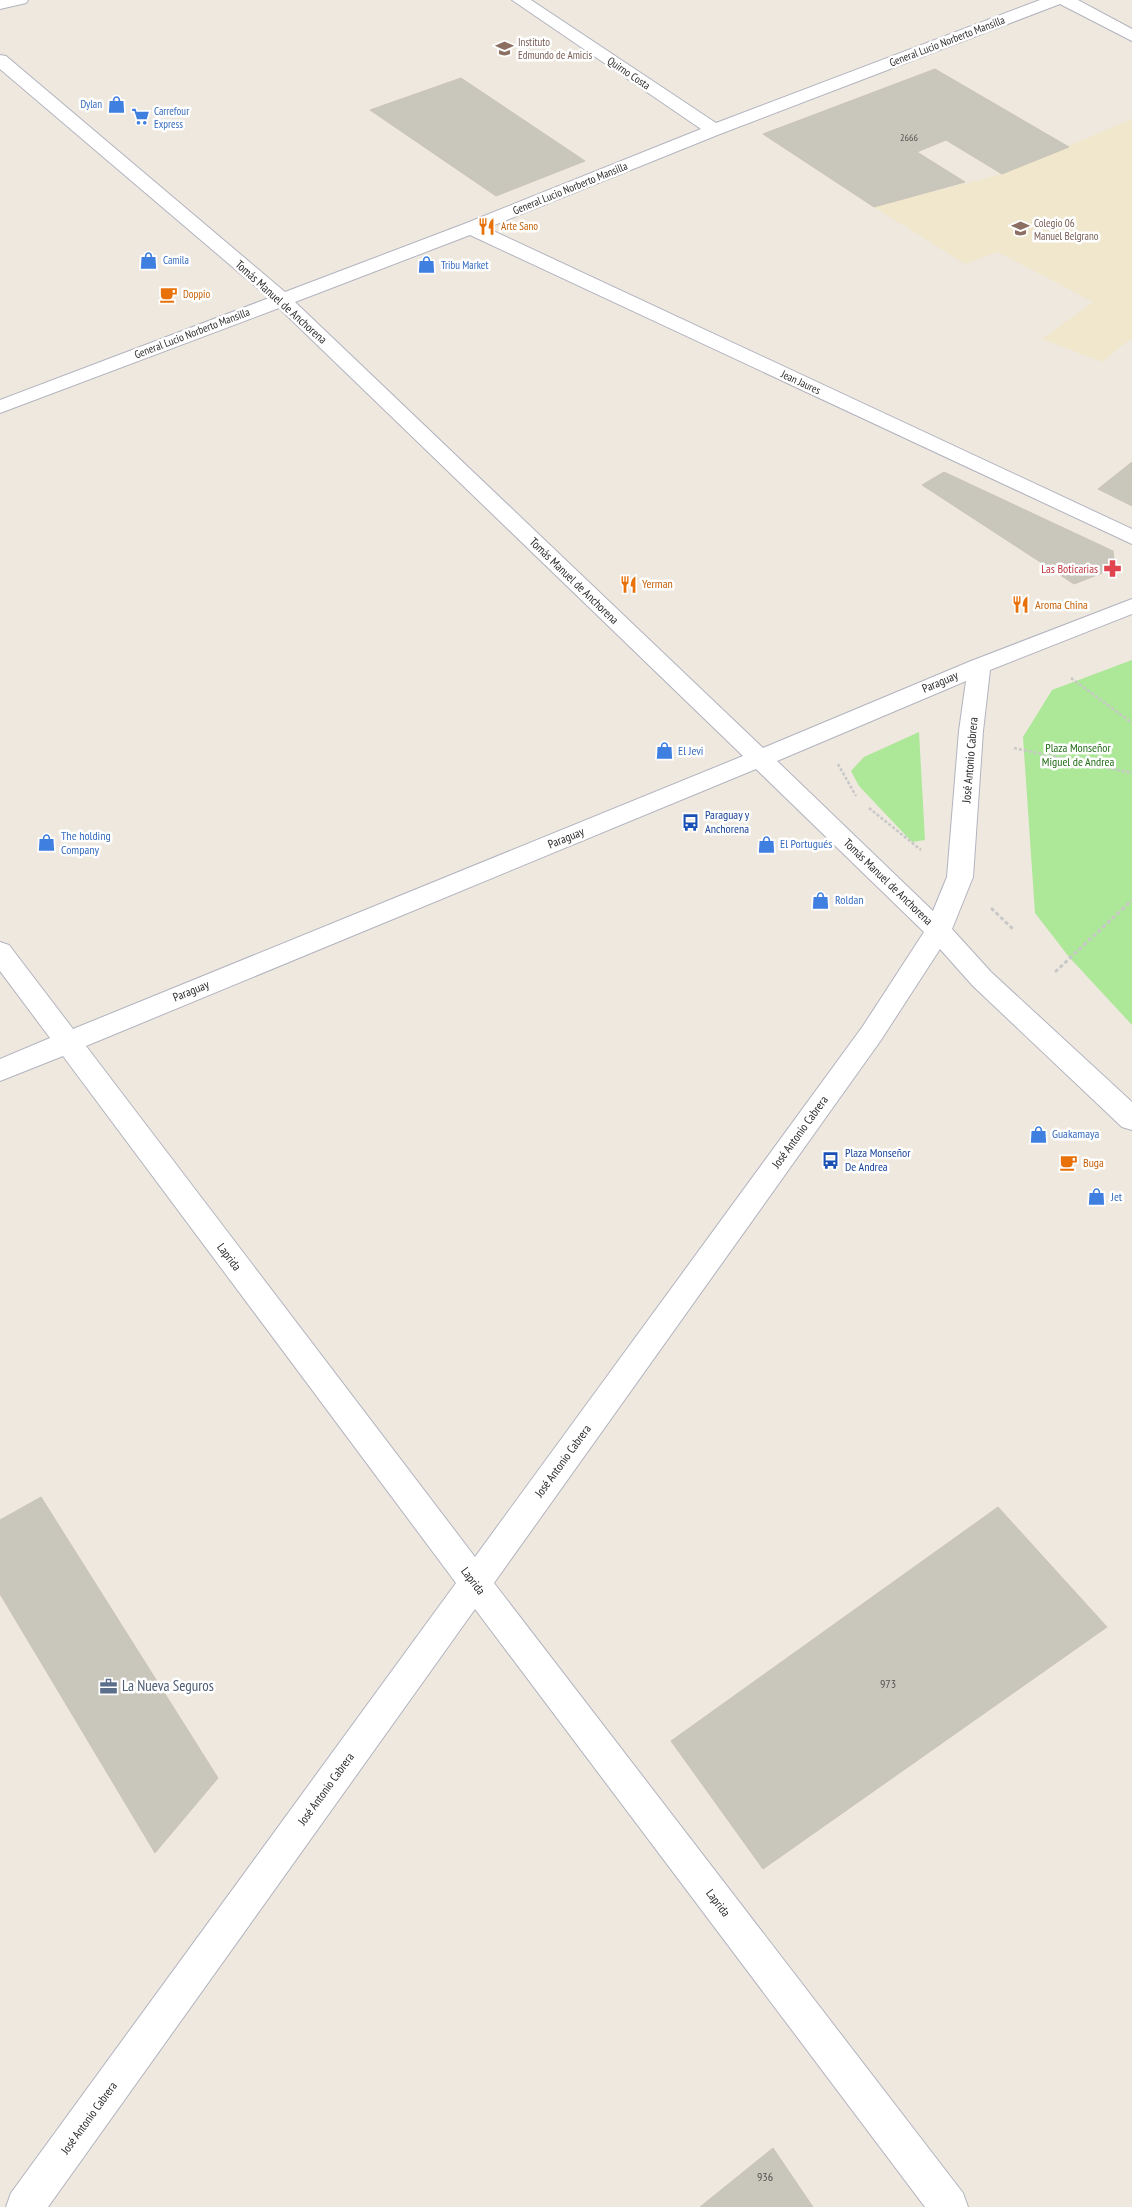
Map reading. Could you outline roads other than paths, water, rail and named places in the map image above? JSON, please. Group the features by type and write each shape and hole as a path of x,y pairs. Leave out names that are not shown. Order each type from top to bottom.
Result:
{"street":[{"path":"0,4 20,0"},
{"name":"Quirno Costa","path":"520,0 714,130"},
{"name":"General Lucio Norberto Mansilla","path":"0,407 280,298 471,228 714,130 1055,0"},
{"path":"1066,0 1132,36"},
{"name":"Tomás Manuel de Anchorena","path":"0,60 280,298 938,931 982,979 1132,1119"},
{"name":"Jean Jaures","path":"471,228 1132,537"},
{"name":"Paraguay","path":"0,1070 980,666 1132,606"},
{"name":"José Antonio Cabrera","path":"25,2207 872,1033 938,931 960,877 971,731 980,666"},
{"name":"Laprida","path":"0,952 475,1583 949,2207"}],"place":[{"name":"Instituto Edmundo de Amicis","path":"504,48"},
{"name":"Dylan","path":"116,104"},
{"name":"Carrefour Express","path":"140,117"},
{"name":"Arte Sano","path":"487,226"},
{"name":"Colegio 06 Manuel Belgrano","path":"1020,229"},
{"name":"Camila","path":"149,260"},
{"name":"Tribu Market","path":"427,265"},
{"name":"Doppio","path":"169,294"},
{"name":"Las Boticarias","path":"1112,569"},
{"name":"Yerman","path":"628,584"},
{"name":"Aroma China","path":"1021,605"},
{"name":"El Jevi","path":"664,751"},
{"name":"Paraguay y Anchorena","path":"691,822"},
{"name":"The holding Company","path":"47,843"},
{"name":"El Portugués","path":"766,844"},
{"name":"Roldan","path":"821,900"},
{"name":"Guakamaya","path":"1038,1134"},
{"name":"Plaza Monseñor De Andrea","path":"831,1160"},
{"name":"Buga","path":"1069,1163"},
{"name":"Jet","path":"1097,1197"},
{"name":"La Nueva Seguros","path":"108,1686"}],"park label":[{"name":"Plaza Monseñor Miguel de Andrea","path":"1078,755"}]}
